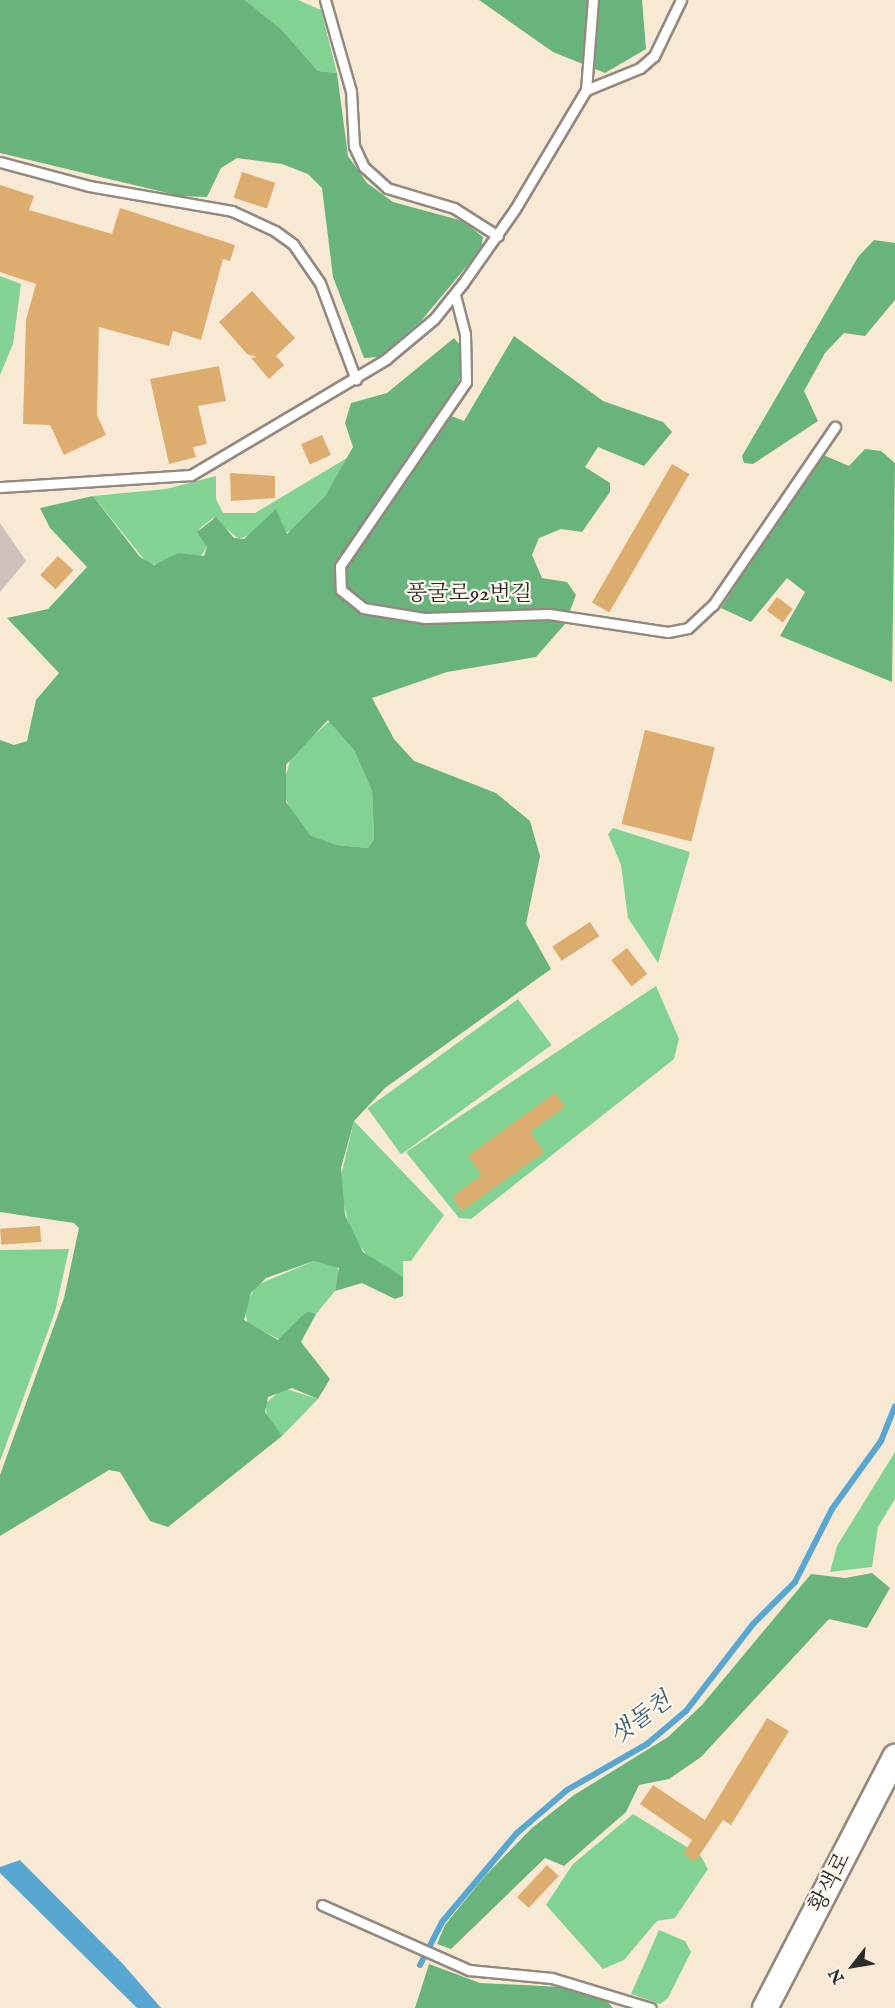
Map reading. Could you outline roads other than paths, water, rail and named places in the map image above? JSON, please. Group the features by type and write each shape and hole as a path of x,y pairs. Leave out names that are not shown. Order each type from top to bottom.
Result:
{"street":[{"name":"황색로","path":"765,2008 895,1757"}],"lane":[{"path":"325,0 351,91 354,146 364,167 387,188 454,208 498,236"},
{"path":"0,487 191,475 356,380 412,340 455,295 498,236 586,90 594,0"},
{"path":"586,90 633,72 654,56 681,0"},
{"path":"0,162 89,186 231,211 275,231 293,244 320,283 356,380"},
{"name":"풍굴로92번길","path":"455,295 465,334 466,382 340,566 340,590 363,608 425,618 549,614 660,631 688,628 713,605 835,427"},
{"path":"322,1905 416,1948 481,1974 552,1978 651,2008"}],"water":[{"path":"0,1840 123,1964 161,2008 137,2008 0,1873"}],"waterway":[{"name":"샛돌천","path":"420,1965 442,1922 517,1833 567,1790 647,1744 686,1711 753,1624 795,1582 832,1509 881,1441 895,1407"}]}
